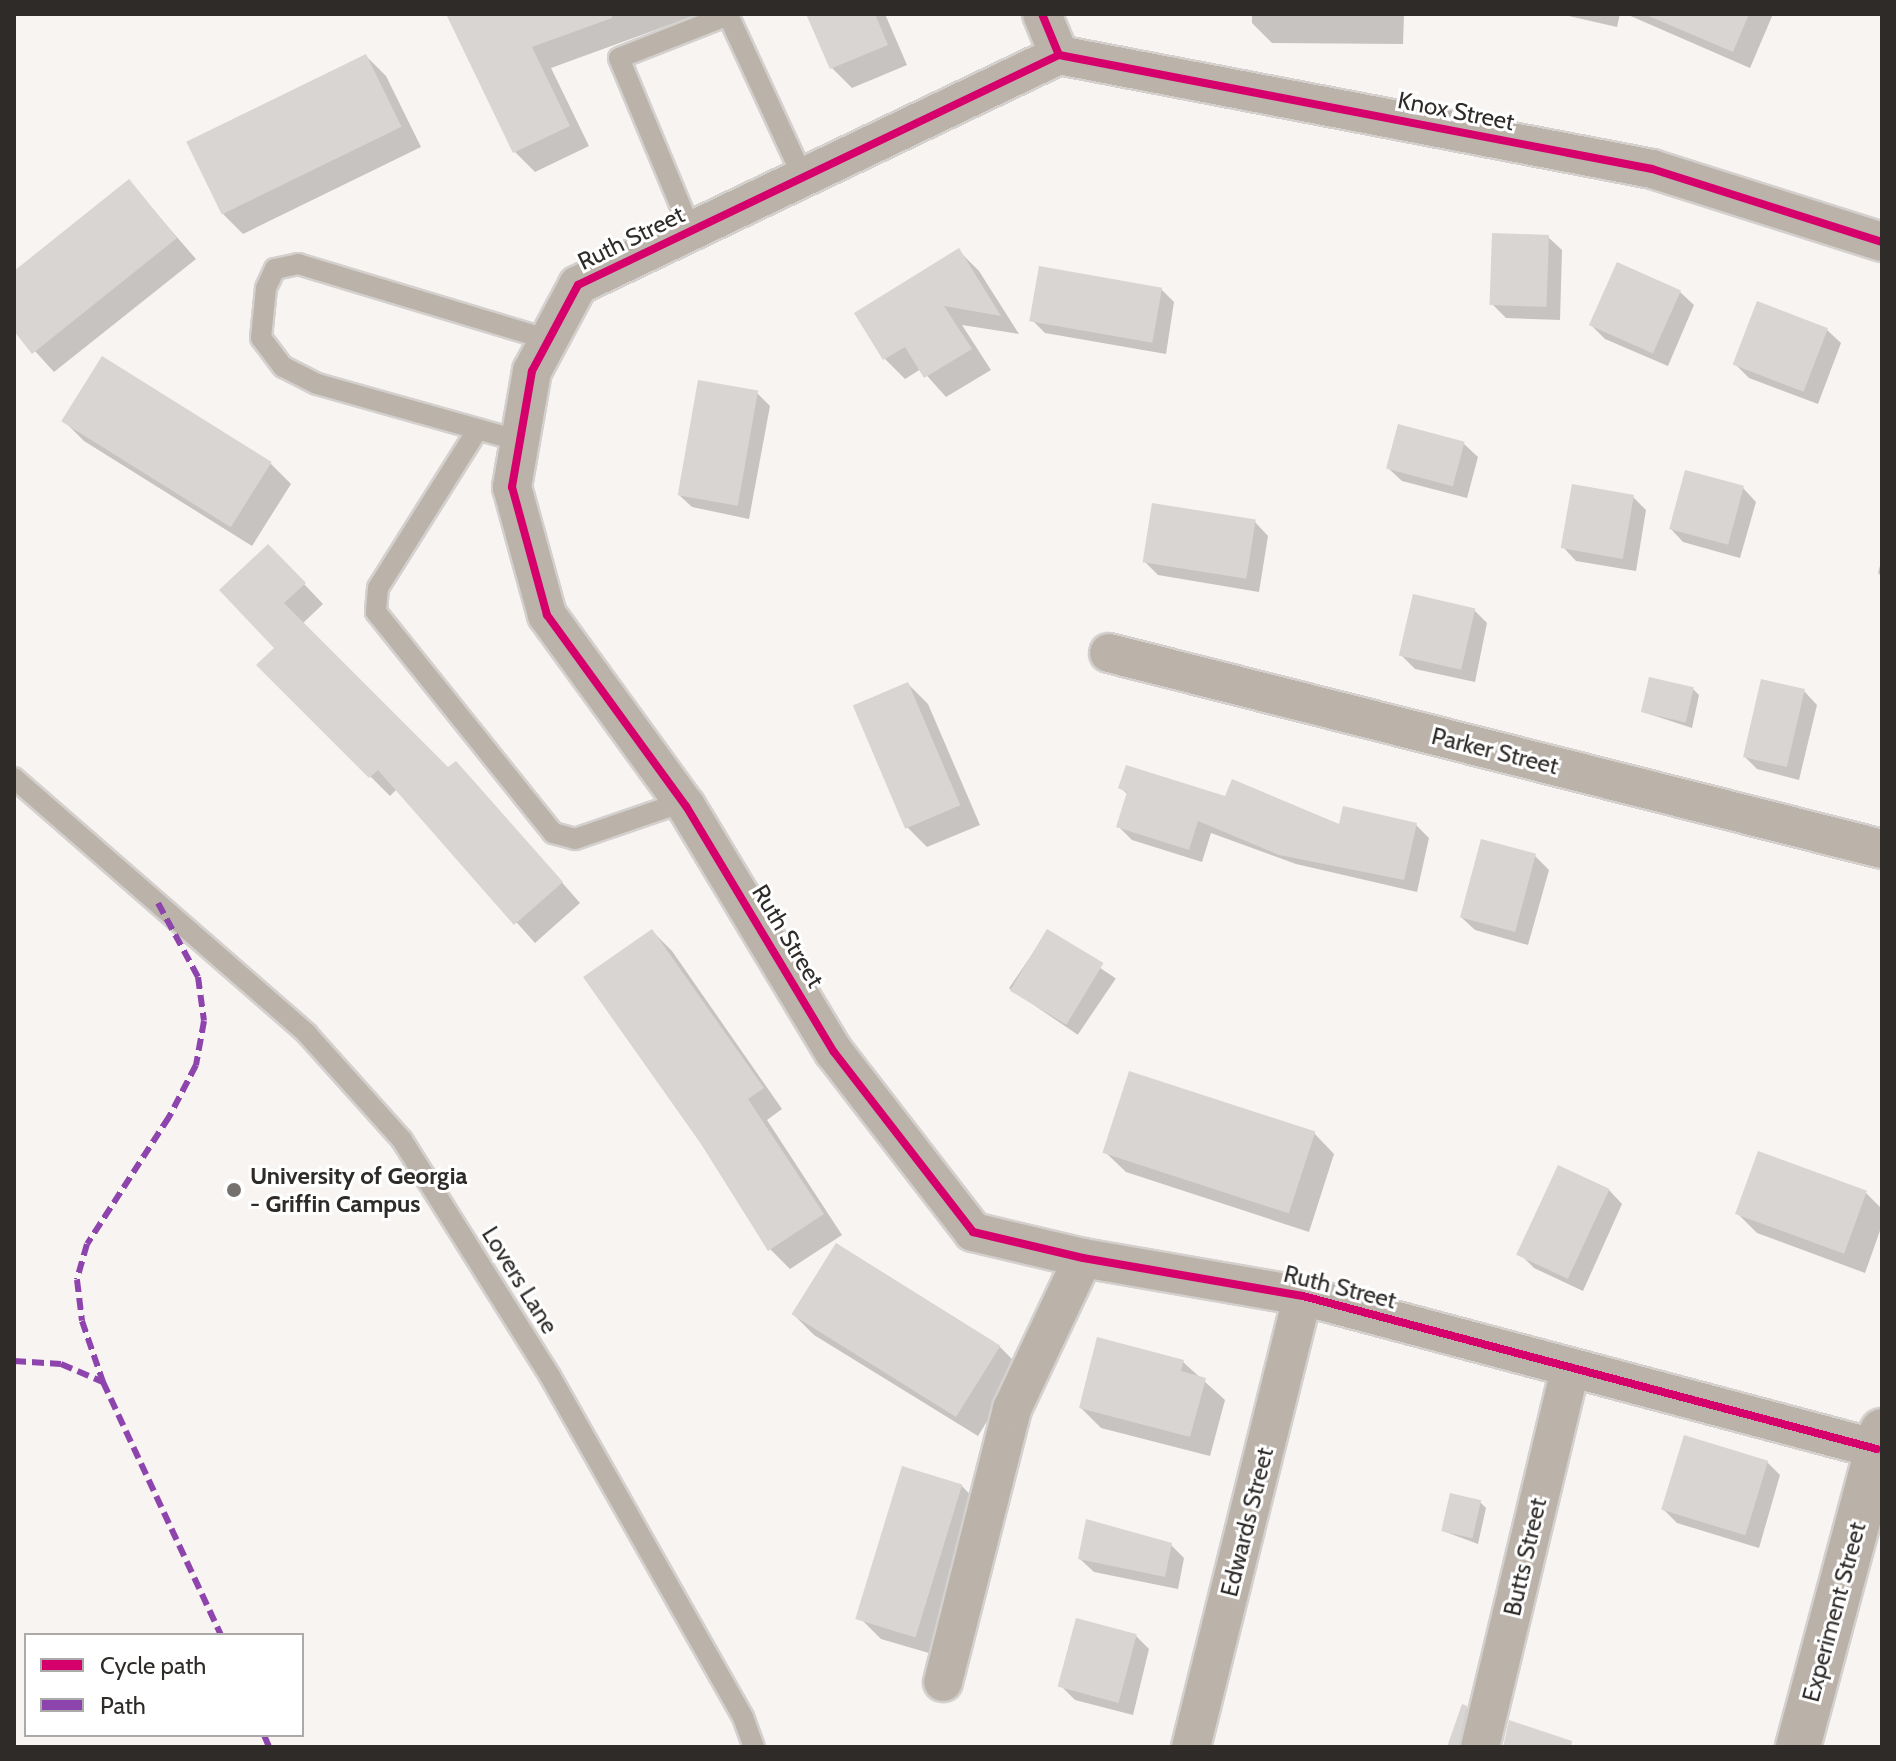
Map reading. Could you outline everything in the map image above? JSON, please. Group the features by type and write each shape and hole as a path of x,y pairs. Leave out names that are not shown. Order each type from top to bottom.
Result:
{"main road":[{"name":"Experiment Street","path":"1798,1747 1880,1440"}],"street":[{"path":"1042,14 1059,55"},
{"name":"Ruth Street","path":"1059,55 578,285 532,371 512,487 547,615 683,802 834,1052 973,1232 1083,1258 1303,1296 1570,1368 1880,1440"},
{"name":"Knox Street","path":"1059,55 1652,169 1882,242"},
{"name":"Parker Street","path":"1109,653 1882,849"},
{"path":"943,1682 1012,1409 1083,1258"},
{"name":"Edwards Street","path":"1191,1747 1303,1296"},
{"name":"Butts Street","path":"1480,1747 1570,1368"}],"lane":[{"path":"691,231 619,58 728,15 803,177"},
{"path":"520,441 317,384 283,367 261,338 266,288 275,269 298,264 549,340"},
{"path":"478,429 378,588 376,612 553,833 575,839 683,802"},
{"name":"Lovers Lane","path":"14,778 307,1034 402,1140 550,1376 743,1717 754,1747"}],"building":[{"path":"446,14 612,14 612,18 532,47 570,126 513,153"},
{"path":"806,14 875,14 888,45 830,69"},
{"path":"1644,14 1749,14 1733,52"},
{"path":"366,54 402,127 222,214 186,142"},
{"path":"129,179 177,238 32,354 14,331 14,271"},
{"path":"1492,233 1549,235 1546,307 1489,305"},
{"path":"959,248 1001,316 944,306 972,349 924,378 905,347 883,360 854,313"},
{"path":"1617,262 1681,290 1653,354 1589,325"},
{"path":"1039,266 1162,288 1152,343 1029,321"},
{"path":"1757,301 1828,328 1804,392 1733,364"},
{"path":"102,356 272,462 231,527 61,421"},
{"path":"698,380 758,391 738,506 678,495"},
{"path":"1398,424 1465,442 1453,486 1386,468"},
{"path":"1685,470 1744,486 1728,545 1669,529"},
{"path":"1572,484 1634,495 1623,559 1561,548"},
{"path":"1152,503 1256,519 1246,579 1143,562"},
{"path":"268,544 306,583 284,603 448,767 456,761 563,882 514,925 378,770 369,778 256,665 274,648 219,590"},
{"path":"1413,594 1475,608 1461,670 1399,655"},
{"path":"1649,677 1694,687 1686,722 1641,712"},
{"path":"1761,679 1805,689 1787,767 1743,757"},
{"path":"908,682 960,805 905,829 853,705"},
{"path":"1126,765 1225,796 1232,779 1339,824 1343,806 1417,823 1404,880 1279,855 1198,821 1189,850 1116,827 1127,792 1118,788"},
{"path":"1481,839 1536,854 1515,932 1460,917"},
{"path":"652,929 764,1088 748,1099 824,1214 768,1251 701,1144 583,977"},
{"path":"1047,929 1104,963 1066,1025 1010,991"},
{"path":"1129,1071 1315,1132 1289,1213 1102,1153"},
{"path":"1758,1151 1867,1191 1844,1254 1735,1214"},
{"path":"1558,1165 1610,1189 1568,1279 1516,1255"},
{"path":"836,1243 1001,1346 956,1417 791,1314"},
{"path":"1097,1337 1184,1360 1181,1371 1206,1378 1190,1437 1079,1408"},
{"path":"1684,1435 1768,1461 1745,1535 1661,1510"},
{"path":"902,1466 962,1484 915,1637 855,1619"},
{"path":"1450,1493 1481,1500 1472,1538 1441,1531"},
{"path":"1086,1519 1172,1543 1165,1577 1078,1559"},
{"path":"1076,1618 1137,1634 1118,1703 1058,1687"},
{"path":"1462,1704 1467,1706 1459,1747 1447,1747"},
{"path":"1509,1720 1572,1741 1571,1747 1503,1747"}],"marked path":[{"path":"158,903 198,977 204,1021 196,1065 169,1117 87,1244 77,1280 82,1321 103,1382 220,1633"},
{"path":"14,1361 61,1364 103,1382"},
{"path":"265,1737 269,1747"}],"cycle path":[{"path":"1042,14 1059,55 1652,169 1882,242"},
{"path":"1059,55 578,285 532,371 512,487 547,615 686,806 834,1052 973,1232 1083,1258 1303,1296 1877,1449"}],"place":[{"name":"University of Georgia - Griffin Campus","path":"234,1190"}]}
